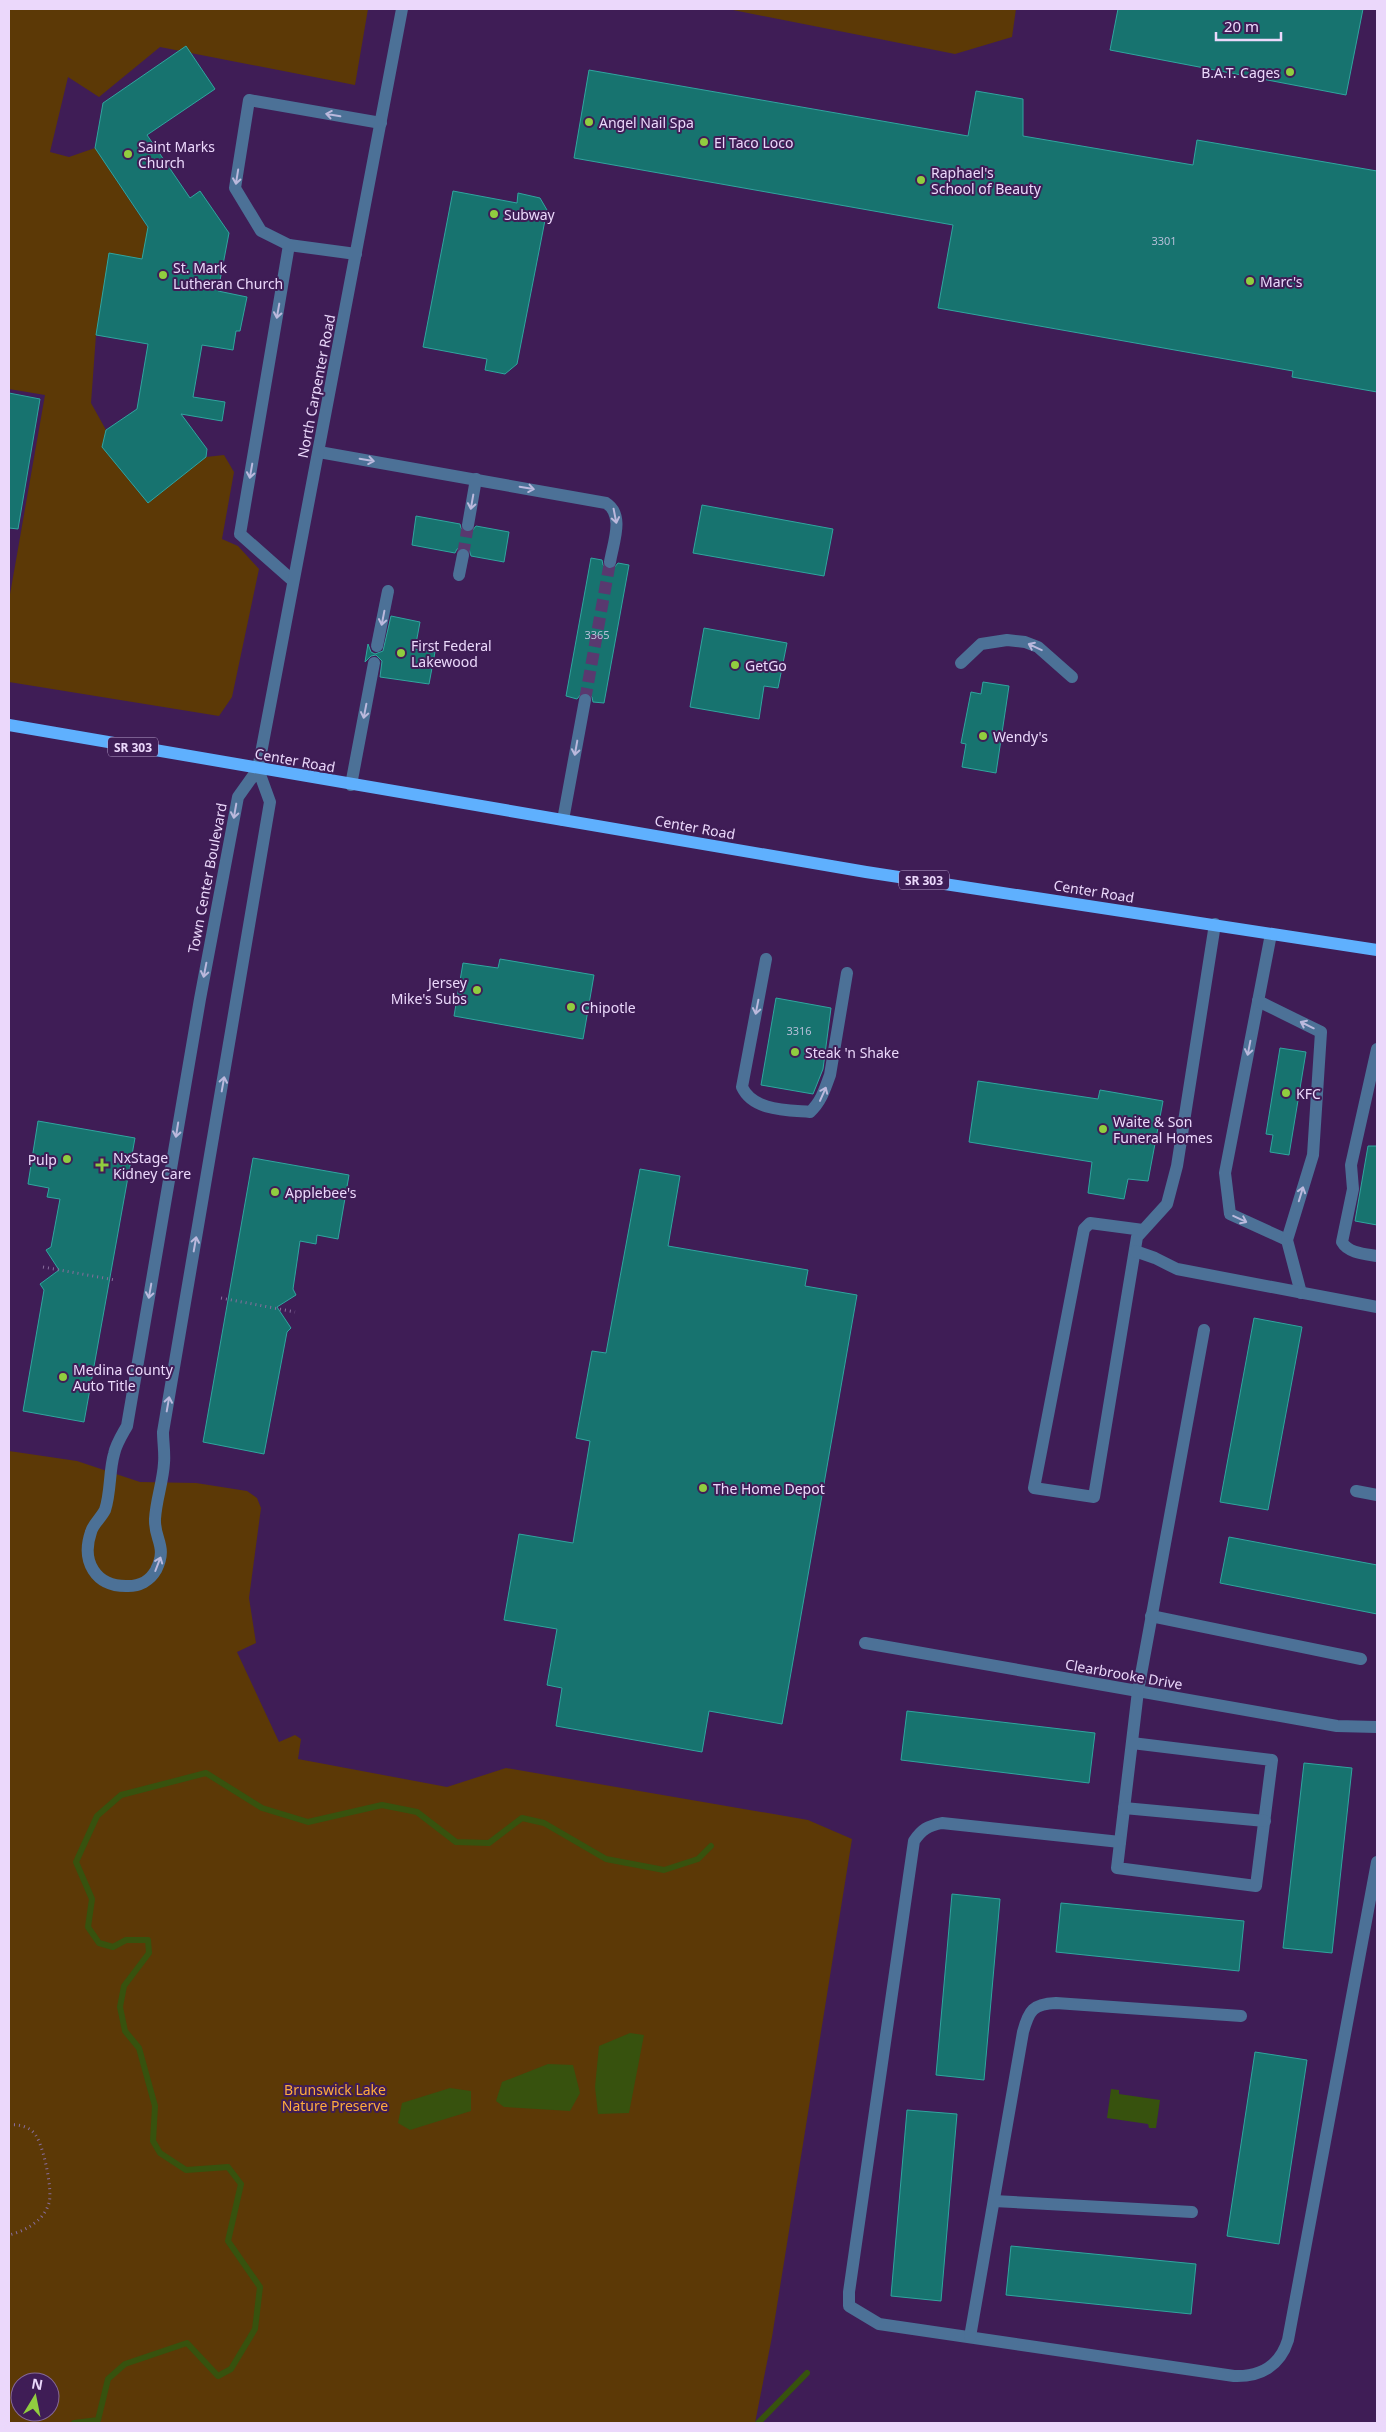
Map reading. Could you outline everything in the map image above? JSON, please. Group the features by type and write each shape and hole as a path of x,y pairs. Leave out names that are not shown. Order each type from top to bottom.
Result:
{"main road":[{"name":"Center Road","path":"9,725 866,872 1377,950"}],"street":[{"name":"North Carpenter Road","path":"258,768 292,580 319,452 402,9"},
{"path":"356,254 289,246 261,231 235,188 249,100 381,123"},
{"path":"289,246 240,534 292,580"},
{"path":"319,452 606,503 613,508 616,514 610,562"},
{"path":"468,525 476,479"},
{"path":"459,574 463,555"},
{"path":"377,646 388,591"},
{"path":"961,663 981,644 991,641 1016,641 1038,647 1072,677"},
{"path":"351,785 374,663"},
{"path":"563,820 585,700"},
{"name":"Town Center Boulevard","path":"258,768 270,802 163,1432 164,1463 155,1520 161,1543 161,1557 155,1572 146,1581 135,1586 120,1585 108,1582 94,1573 87,1558 88,1544 91,1530 105,1509 114,1453 127,1426 200,999 238,798 258,768"},
{"path":"1144,1230 1090,1223 1084,1229 1034,1488 1094,1497 1137,1237 1144,1230 1167,1204 1177,1166 1215,924"},
{"path":"1270,934 1225,1173 1230,1214 1287,1240"},
{"path":"766,959 742,1087 745,1094 758,1104 784,1109 810,1112 818,1105 825,1090 830,1075 847,973"},
{"path":"1258,1001 1321,1032 1313,1155 1287,1240 1301,1293"},
{"path":"1377,1050 1350,1172 1353,1189 1342,1242 1344,1246 1357,1253 1377,1256"},
{"path":"1135,1251 1177,1269 1377,1307"},
{"path":"1132,1743 1272,1760 1256,1886 1117,1868 1138,1691 1204,1330"},
{"path":"1356,1491 1377,1495"},
{"path":"1152,1616 1361,1659"},
{"name":"Clearbrooke Drive","path":"865,1643 1337,1726 1377,1727"},
{"path":"1124,1808 1265,1821"},
{"path":"1120,1842 942,1823 927,1826 914,1841 849,2292 850,2306 879,2324 1234,2376 1258,2375 1278,2361 1285,2352 1288,2340 1377,1862"},
{"path":"970,2337 1023,2032 1031,2011 1040,2004 1056,2002 1240,2016"},
{"path":"994,2201 1192,2212"}],"path":[{"path":"43,1267 115,1280"},
{"path":"221,1298 295,1312"},
{"path":"9,2125 20,2125 32,2131 40,2140 50,2194 49,2204 36,2222 24,2231 9,2235"}],"green space":[{"path":"9,9 368,9 355,85 160,47 99,97 68,77 50,152 69,157 95,148 160,246 142,259 109,254 96,335 91,403 106,430 102,447 148,503 206,457 224,455 234,472 222,539 238,546 259,569 232,697 219,716 9,682 9,600 45,395 9,389"},
{"path":"728,9 1016,9 1012,37 955,54"},
{"name":"Brunswick Lake Nature Preserve","path":"9,1451 77,1461 140,1482 196,1483 247,1491 257,1498 261,1508 249,1598 256,1643 237,1652 279,1742 295,1735 301,1739 298,1759 447,1787 506,1768 808,1820 852,1839 772,2337 755,2423 9,2423"}],"shaded area":[{"path":"630,2033 644,2035 629,2113 598,2114 595,2087 599,2046"},
{"path":"548,2064 573,2065 580,2093 570,2111 504,2107 496,2101 502,2082"},
{"path":"450,2088 471,2091 471,2111 410,2130 398,2123 402,2103"},
{"path":"1111,2089 1119,2090 1119,2094 1160,2100 1156,2128 1149,2128 1148,2124 1107,2118"}],"building":[{"name":"B.A.T. Cages","path":"1118,9 1363,9 1346,95 1110,50"},
{"name":"St. Mark Lutheran Church","path":"186,46 215,89 147,135 190,198 200,191 229,233 218,291 247,297 240,331 236,331 233,350 202,345 193,397 225,402 222,421 181,414 207,449 206,457 148,503 102,447 106,430 137,409 148,344 96,335 109,253 142,259 148,227 95,148 103,103"},
{"path":"589,70 968,136 976,91 1023,99 1023,136 1193,165 1197,140 1377,171 1377,392 1292,377 1293,371 938,308 953,225 574,158"},
{"path":"453,191 517,203 518,193 540,198 547,210 517,364 505,374 485,370 487,359 423,347"},
{"path":"9,393 40,399 18,529 9,528"},
{"path":"702,505 833,529 824,576 693,553"},
{"path":"416,516 460,524 466,533 471,532 476,526 509,532 504,562 471,556 469,549 464,547 457,549 455,553 412,545"},
{"path":"591,558 602,560 603,565 608,570 613,569 618,563 629,565 604,703 593,702 592,697 587,692 582,693 577,699 566,696"},
{"path":"391,616 420,622 415,649 435,652 429,684 380,677 382,661 376,655 371,656 365,662 368,644 371,652 375,654 383,651"},
{"path":"704,628 787,643 778,688 764,686 759,719 690,707"},
{"path":"983,682 1009,686 996,773 962,767 966,744 961,743 971,692 981,694"},
{"path":"500,959 594,975 583,1039 454,1016 463,963 498,968"},
{"path":"776,998 831,1008 823,1069 813,1094 761,1085"},
{"name":"KFC","path":"1280,1048 1306,1052 1289,1155 1270,1152 1273,1135 1266,1134"},
{"path":"978,1081 1098,1099 1100,1090 1163,1101 1148,1181 1128,1179 1124,1199 1088,1193 1092,1162 969,1142"},
{"path":"38,1121 135,1138 84,1422 23,1411 44,1290 40,1284 59,1270 46,1250 51,1247 60,1199 47,1197 49,1188 28,1184"},
{"path":"1368,1146 1377,1146 1377,1225 1355,1221"},
{"path":"253,1158 349,1175 338,1239 317,1235 316,1244 300,1241 293,1289 296,1295 277,1307 291,1328 287,1332 264,1454 203,1442"},
{"name":"The Home Depot","path":"640,1169 680,1176 668,1246 808,1270 805,1286 857,1295 782,1724 709,1711 702,1752 556,1726 562,1688 547,1685 557,1629 504,1620 519,1534 573,1543 590,1441 576,1438 592,1351 606,1353"},
{"path":"1254,1318 1302,1327 1268,1510 1220,1502"},
{"path":"1229,1537 1377,1565 1377,1614 1220,1583"},
{"path":"907,1711 1095,1733 1089,1783 901,1760"},
{"path":"1304,1763 1352,1768 1332,1953 1283,1948"},
{"path":"952,1894 1000,1899 984,2080 936,2075"},
{"path":"1061,1903 1244,1921 1239,1971 1056,1952"},
{"path":"1255,2052 1307,2060 1279,2244 1227,2236"},
{"path":"907,2110 957,2114 941,2301 891,2296"},
{"path":"1011,2246 1196,2264 1191,2314 1006,2295"}],"waterway":[{"path":"74,2423 98,2420 108,2379 125,2364 187,2343 218,2376 231,2369 255,2329 260,2287 228,2241 241,2184 228,2167 186,2170 160,2153 153,2141 155,2106 139,2048 125,2031 120,2007 124,1986 149,1953 148,1940 126,1940 113,1947 99,1943 88,1927 92,1899 76,1862 97,1816 121,1795 206,1773 262,1808 308,1822 382,1805 417,1812 456,1842 489,1843 522,1818 544,1823 606,1859 664,1870 698,1859 711,1846"},
{"path":"758,2423 807,2373"}],"tunnel":[{"path":"463,555 468,525"},
{"path":"585,700 610,562"}],"place":[{"name":"B.A.T. Cages","path":"1290,72"},
{"name":"Angel Nail Spa","path":"589,122"},
{"name":"El Taco Loco","path":"704,142"},
{"name":"Saint Marks Church","path":"128,154"},
{"name":"Raphael's School of Beauty","path":"921,180"},
{"name":"Subway","path":"494,214"},
{"name":"St. Mark Lutheran Church","path":"163,275"},
{"name":"Marc's","path":"1250,281"},
{"name":"First Federal Lakewood","path":"401,653"},
{"name":"GetGo","path":"735,665"},
{"name":"Wendy's","path":"983,736"},
{"name":"Jersey Mike's Subs","path":"477,990"},
{"name":"Chipotle","path":"571,1007"},
{"name":"Steak 'n Shake","path":"795,1052"},
{"name":"KFC","path":"1286,1093"},
{"name":"Waite & Son Funeral Homes","path":"1103,1129"},
{"name":"Pulp","path":"67,1159"},
{"name":"NxStage Kidney Care","path":"102,1165"},
{"name":"Applebee's","path":"275,1192"},
{"name":"Medina County Auto Title","path":"63,1377"},
{"name":"The Home Depot","path":"703,1488"}]}
